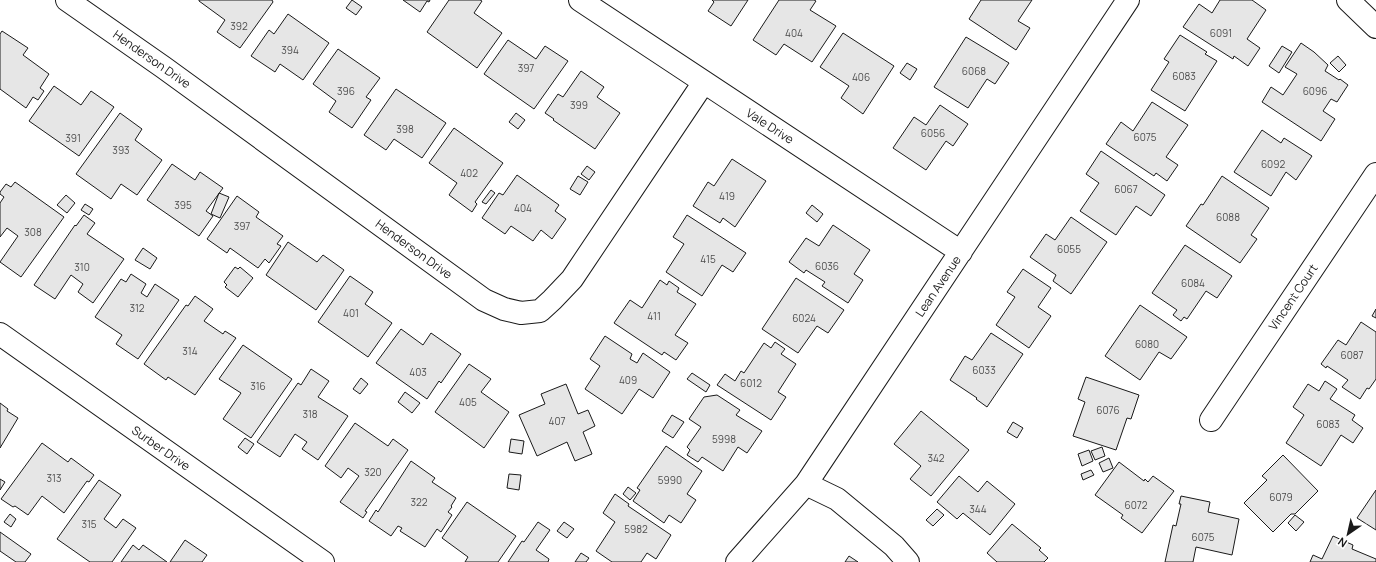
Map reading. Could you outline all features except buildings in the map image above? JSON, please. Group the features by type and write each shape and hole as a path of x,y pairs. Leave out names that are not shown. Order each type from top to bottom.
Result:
{"street":[{"name":"Henderson Drive","path":"67,0 163,67 484,300 504,309 521,313 540,311 572,279 704,82"},
{"name":"Vale Drive","path":"580,0 961,252"},
{"name":"Lean Avenue","path":"737,562 806,484 1128,0"},
{"path":"1348,0 1376,27"},
{"name":"Vincent Court","path":"1211,420 1376,174"},
{"name":"Surber Drive","path":"0,334 323,562"},
{"path":"806,484 837,499 894,546 908,562"}]}
